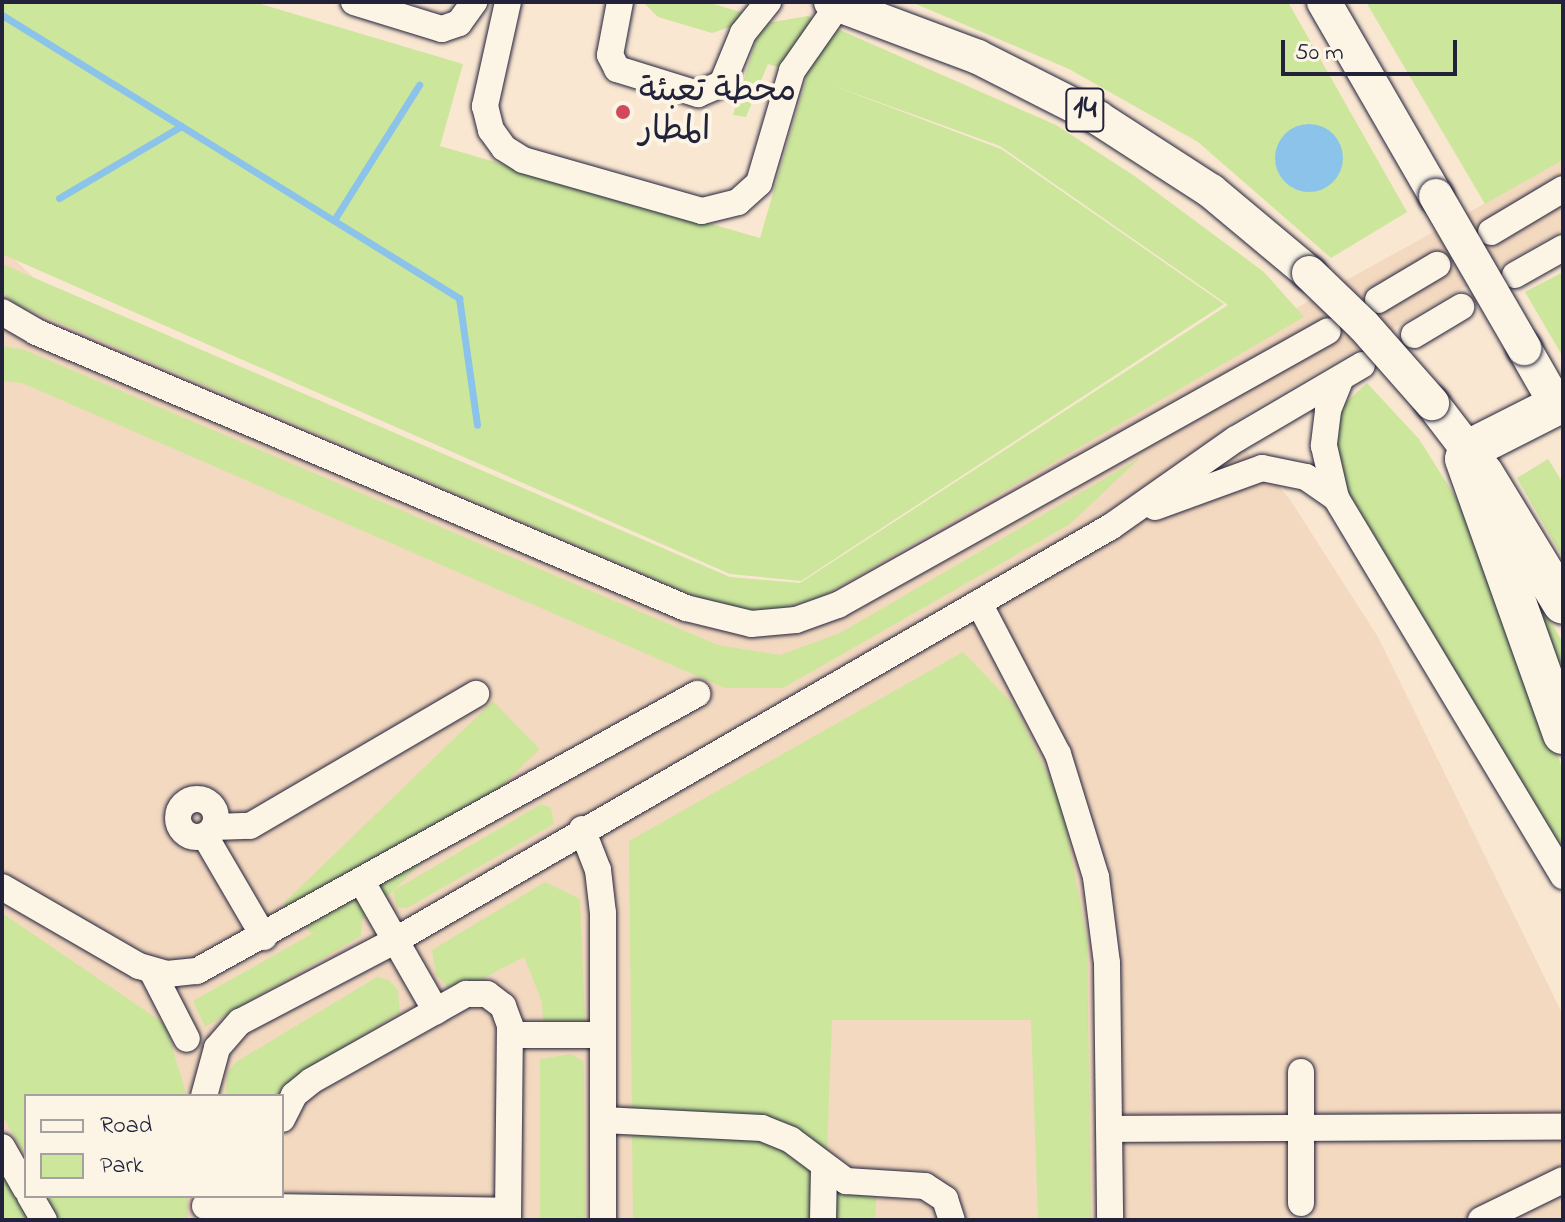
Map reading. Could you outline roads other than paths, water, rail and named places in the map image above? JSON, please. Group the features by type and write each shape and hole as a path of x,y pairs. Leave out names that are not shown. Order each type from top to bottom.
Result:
{"highway":[{"path":"1468,450 1561,408"},
{"path":"1468,450 1563,604"},
{"path":"1468,450 1468,477 1563,734"}],"main road":[{"path":"1324,2 1561,408"},
{"name":"14","path":"835,3 978,57 1098,118 1211,191 1309,273 1364,326 1432,403 1468,450"}],"lane":[{"path":"354,2 442,29 459,23 474,2"},
{"path":"508,2 485,106 491,130 504,148 523,160 702,211 738,202 759,183 792,71 835,3"},
{"path":"620,2 610,55 617,69 698,94 722,84 743,33 768,2"},
{"path":"1491,232 1563,189"},
{"path":"1515,275 1563,248"},
{"path":"1378,300 1437,265"},
{"path":"1414,335 1461,307"},
{"path":"2,312 36,332 686,608 751,624 796,620 838,605 1328,331"},
{"path":"205,1094 217,1048 240,1022 396,940 582,829 1112,526 1236,439 1352,371 1328,411 1324,446 1336,498 1563,876"},
{"path":"1112,526 1250,470 1288,471 1336,498"},
{"path":"979,603 1046,727 1086,835 1107,963 1110,1220"},
{"path":"264,937 210,832 250,826 476,694"},
{"path":"2,887 152,971 197,971 264,937 697,694"},
{"path":"582,829 602,891 603,1220"},
{"path":"362,882 436,1011"},
{"path":"152,971 187,1039"},
{"path":"205,1207 282,1205 508,1215 510,1035 503,1006 487,994 466,994 301,1087 284,1116"},
{"path":"510,1035 603,1035"},
{"path":"1301,1072 1301,1203"},
{"path":"603,1120 746,1124 791,1140 824,1167 859,1185 925,1186 945,1199 952,1220"},
{"path":"1110,1129 1563,1127"},
{"path":"2,1147 24,1186"},
{"path":"823,1220 824,1167"},
{"path":"1481,1220 1563,1180"},
{"path":"31,1198 44,1220"}],"water":[{"path":"1316,124 1337,139 1343,158 1341,171 1333,182 1316,192 1302,192 1285,182 1277,171 1275,151 1285,134 1296,126"}],"waterway":[{"path":"2,15 459,298 477,425"},
{"path":"334,220 419,85"},
{"path":"59,198 181,126"}],"place":[{"name":"محطة تعبئة المطار","path":"623,112"}]}
